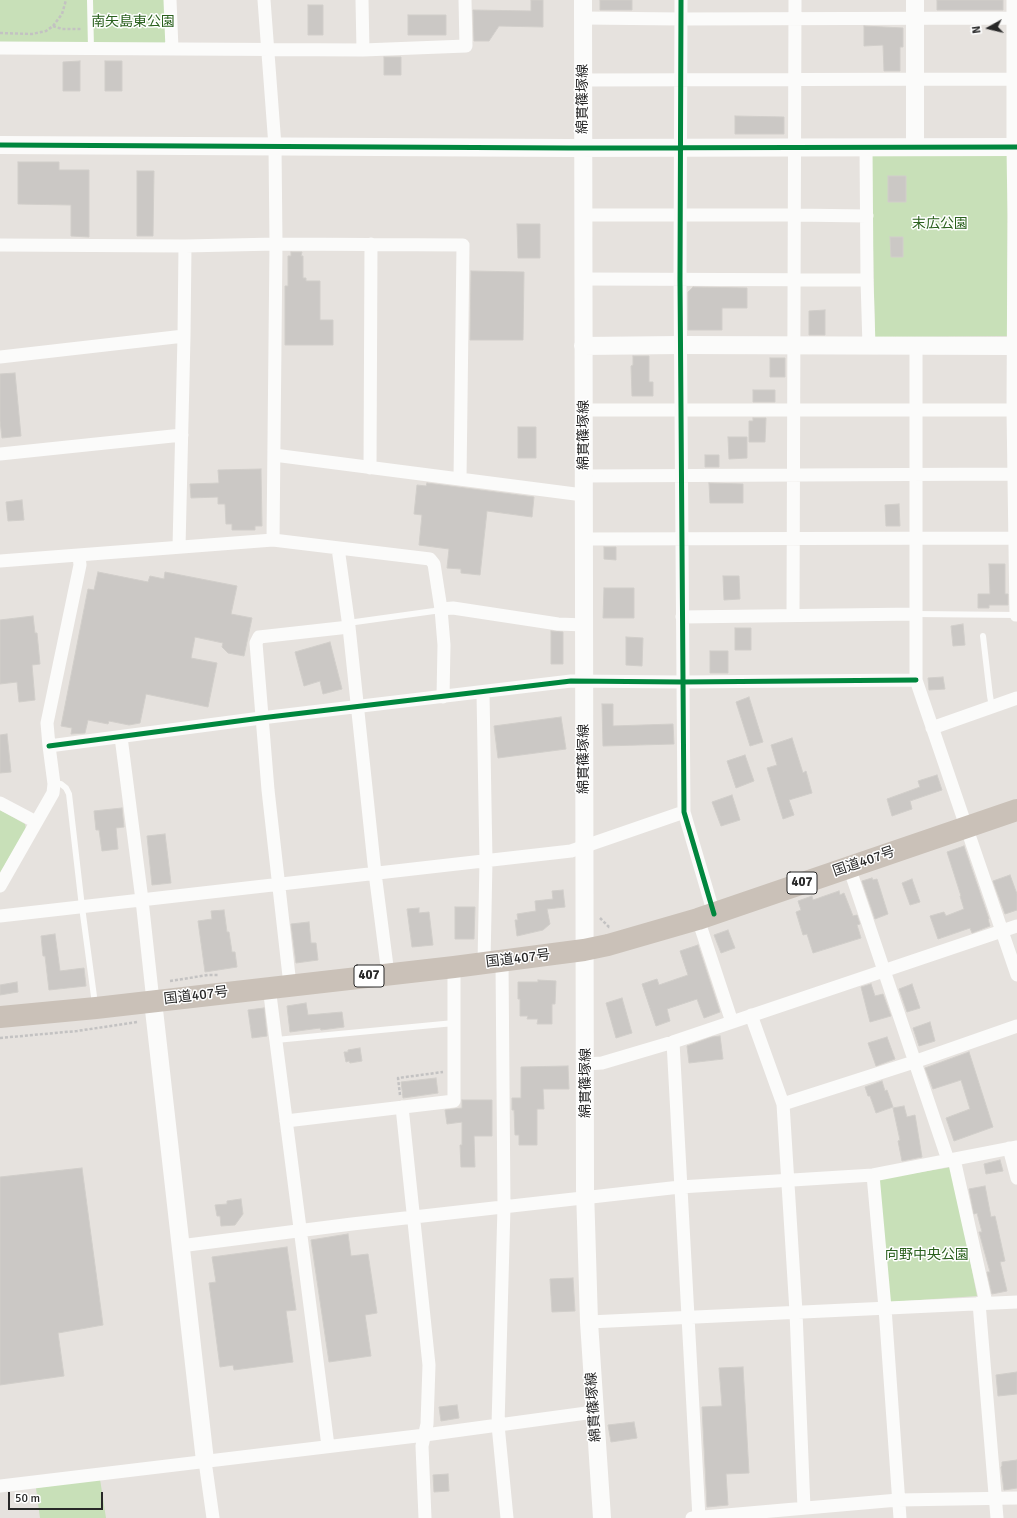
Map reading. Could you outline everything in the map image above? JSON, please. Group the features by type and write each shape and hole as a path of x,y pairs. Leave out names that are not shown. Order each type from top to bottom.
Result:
{"highway":[{"name":"国道407号","path":"0,1016 96,1008 454,967 584,950 608,945 706,916 1017,810"}],"street":[{"path":"170,0 172,49"},
{"path":"264,0 275,146 276,244 273,540"},
{"path":"362,0 363,50"},
{"path":"0,48 363,50 466,46 465,0"},
{"name":"綿貫篠塚線","path":"583,0 584,950 586,1064 585,1197 589,1322 602,1518"},
{"path":"680,0 679,147 684,812 706,916 732,1022"},
{"path":"793,615 795,0"},
{"path":"1013,0 1015,18 1015,410 1017,615"},
{"path":"583,18 681,20 795,18 915,9 1015,18"},
{"path":"915,9 915,147"},
{"path":"583,80 1015,79"},
{"path":"0,145 583,148 1015,147"},
{"path":"866,147 869,346"},
{"path":"583,215 867,216"},
{"path":"370,468 371,244"},
{"path":"0,245 463,245 460,479"},
{"path":"179,547 185,246"},
{"path":"583,279 867,280"},
{"path":"0,357 184,336"},
{"path":"583,346 1015,346"},
{"path":"916,346 916,680 1017,976"},
{"path":"584,410 1015,410"},
{"path":"0,454 182,435"},
{"path":"274,456 583,495"},
{"path":"583,476 1016,474"},
{"path":"584,539 1016,538"},
{"path":"0,561 273,540 430,559 434,564 441,609 444,644 443,697"},
{"path":"338,548 388,974"},
{"path":"0,886 53,793 54,784 47,723 80,565 79,556"},
{"path":"441,609 453,608 558,624 584,625"},
{"path":"682,617 916,614"},
{"path":"328,1446 276,1040 280,986 278,884 261,718 256,642 260,637 348,625"},
{"path":"49,746 261,718 484,693 571,681 682,682 916,680"},
{"path":"484,693 486,860 493,962 504,1207 498,1425 507,1518"},
{"path":"932,728 1017,698"},
{"path":"121,737 142,900 180,1246 213,1518"},
{"path":"0,803 36,822"},
{"path":"0,916 571,851 684,812"},
{"path":"849,867 914,1062 951,1160 983,1303 997,1518"},
{"path":"586,1064 602,1063 673,1042 1017,926"},
{"path":"286,1121 454,1101 454,967"},
{"path":"752,1015 783,1104 796,1312 804,1508"},
{"path":"783,1104 914,1062 1017,1026"},
{"path":"673,1042 699,1518"},
{"path":"402,1107 429,1366 427,1424 422,1446 425,1518"},
{"path":"180,1246 352,1224 680,1187 873,1175 1013,1148 1017,1178"},
{"path":"873,1175 900,1518"},
{"path":"589,1322 1017,1302"},
{"path":"0,1486 425,1435 594,1412"},
{"path":"692,1518 804,1508 829,1512 898,1500 1017,1498"}],"lane":[{"path":"90,0 91,49"},
{"path":"348,625 441,609"},
{"path":"916,614 1017,615"},
{"path":"983,636 992,707"},
{"path":"54,784 61,784 66,788 69,794 96,1008"},
{"path":"276,1040 454,1023"}],"path":[{"path":"0,33 32,34 46,31 53,26 62,14 66,0"},
{"path":"53,26 62,29 90,29"},
{"path":"599,913 600,919 608,927 616,927"},
{"path":"164,982 208,975 219,976"},
{"path":"0,1038 77,1031 140,1022 142,1023"},
{"path":"402,1107 398,1078 446,1071 446,1064 454,1063"}],"green space":[{"name":"南矢島東公園","path":"0,0 165,0 167,44 0,42"},
{"name":"末広公園","path":"1008,155 1007,336 875,337 871,156"},
{"path":"0,810 25,824 26,829 0,873"},
{"name":"向野中央公園","path":"952,1167 977,1296 890,1302 878,1179"},
{"path":"100,1479 106,1518 40,1518 36,1488"}],"building":[{"path":"531,0 543,0 543,27 499,26 489,41 474,41 473,10 531,11"},
{"path":"600,0 632,0 632,10 600,10"},
{"path":"937,0 1003,0 1003,10 937,10"},
{"path":"308,5 323,5 323,35 308,35"},
{"path":"408,15 446,15 446,35 408,35"},
{"path":"864,26 903,28 903,47 900,47 900,71 884,71 883,45 864,46"},
{"path":"384,57 401,57 401,75 384,75"},
{"path":"80,61 80,91 63,91 63,62"},
{"path":"105,61 122,61 122,91 105,91"},
{"path":"735,116 784,117 784,134 735,134"},
{"path":"18,162 59,162 59,170 89,170 89,237 71,236 71,205 18,204"},
{"path":"137,171 154,171 153,236 137,236"},
{"path":"888,176 906,176 906,202 888,202"},
{"path":"517,224 540,224 540,258 518,258"},
{"path":"890,237 903,237 903,257 891,257"},
{"path":"291,252 302,252 303,278 306,278 306,281 320,281 320,320 333,320 333,345 285,345 285,286 288,286 288,256 291,256"},
{"path":"471,271 524,272 523,340 470,340"},
{"path":"693,287 747,288 747,308 722,308 722,330 688,330 688,292"},
{"path":"825,310 825,335 809,335 809,311"},
{"path":"633,356 649,356 649,382 653,382 653,396 632,396 631,366 633,365"},
{"path":"770,358 785,358 785,377 770,377"},
{"path":"15,373 21,436 2,438 0,421 0,374"},
{"path":"753,390 775,390 775,402 753,402"},
{"path":"753,418 766,418 765,442 749,442 749,421 753,421"},
{"path":"518,427 536,427 536,458 518,458"},
{"path":"728,437 747,437 747,458 729,459"},
{"path":"705,455 719,455 719,467 705,467"},
{"path":"261,469 262,526 255,526 255,530 232,530 232,524 226,524 225,504 218,504 218,497 191,498 190,484 219,483 218,470"},
{"path":"427,483 534,497 532,517 487,511 480,575 461,573 461,569 447,568 449,549 419,545 422,515 414,514 417,485 426,486"},
{"path":"709,483 743,484 743,503 710,503"},
{"path":"22,500 24,520 8,521 6,502"},
{"path":"899,504 900,526 886,526 885,505"},
{"path":"604,547 616,547 616,560 604,559"},
{"path":"989,564 1005,564 1005,594 1008,594 1008,605 989,605 989,608 978,608 978,594 990,594"},
{"path":"98,572 148,582 150,576 164,579 165,572 237,586 231,614 252,618 244,656 228,653 222,647 223,643 195,637 191,658 217,663 208,707 146,694 140,723 129,725 109,721 108,724 88,720 85,733 71,734 72,728 61,726 88,589 94,590"},
{"path":"723,576 739,576 740,599 724,600"},
{"path":"604,588 634,588 634,618 603,618"},
{"path":"33,616 35,633 37,633 40,664 32,665 35,700 19,702 17,682 0,684 0,620"},
{"path":"963,624 965,645 953,646 951,626"},
{"path":"735,628 751,628 751,650 735,650"},
{"path":"551,631 563,632 563,664 551,664"},
{"path":"626,637 643,638 642,666 626,665"},
{"path":"330,642 342,689 323,694 320,681 304,686 295,652"},
{"path":"710,651 728,651 728,673 710,673"},
{"path":"943,677 945,689 929,690 928,678"},
{"path":"749,697 763,742 750,746 736,702"},
{"path":"602,704 613,704 613,726 673,724 674,744 603,746"},
{"path":"561,717 566,749 498,758 494,726"},
{"path":"7,734 11,772 0,773 0,735"},
{"path":"792,738 803,773 806,771 812,793 789,800 794,815 783,819 767,768 777,765 771,745"},
{"path":"745,755 754,781 736,788 727,761"},
{"path":"937,775 942,790 910,801 912,809 892,816 887,799 920,787 918,781"},
{"path":"732,795 740,820 721,826 712,802"},
{"path":"122,808 124,827 116,828 118,849 102,851 99,830 96,830 94,811"},
{"path":"165,834 171,883 152,885 147,836"},
{"path":"964,846 989,919 990,926 972,933 970,928 938,939 930,916 944,912 946,916 964,909 947,852"},
{"path":"1010,875 1017,894 1017,910 1005,914 993,881"},
{"path":"872,878 873,880 877,879 888,914 875,919 862,881"},
{"path":"912,879 920,902 910,905 902,883"},
{"path":"563,890 565,907 547,909 550,924 543,930 517,936 515,920 518,920 517,914 536,911 535,901 553,899 552,891"},
{"path":"839,891 840,895 844,893 853,916 857,915 860,924 857,925 861,938 813,953 807,934 803,935 796,912 801,910 798,901 812,896 813,900"},
{"path":"455,907 475,907 474,939 455,939"},
{"path":"419,908 419,913 429,912 433,945 412,947 407,909"},
{"path":"224,910 227,932 229,932 232,952 235,952 237,967 205,972 198,921 212,919 211,911"},
{"path":"309,922 311,943 316,943 318,960 296,963 291,924"},
{"path":"728,930 735,948 721,953 714,935"},
{"path":"55,934 60,971 84,968 86,986 49,990 41,936"},
{"path":"698,945 720,1012 704,1018 697,999 667,1009 670,1021 656,1026 642,984 657,979 659,985 688,975 680,951"},
{"path":"538,980 556,981 555,1004 552,1004 552,1024 537,1024 538,1019 527,1019 528,1016 520,1016 518,982 538,982"},
{"path":"17,982 18,992 0,995 0,985"},
{"path":"871,984 875,996 883,994 891,1016 870,1022 861,987"},
{"path":"912,984 920,1008 907,1012 899,989"},
{"path":"622,998 632,1033 616,1038 606,1003"},
{"path":"306,1003 308,1015 342,1012 344,1027 321,1030 320,1028 290,1032 287,1006"},
{"path":"264,1008 267,1036 252,1038 248,1010"},
{"path":"930,1022 935,1041 919,1046 913,1028"},
{"path":"720,1036 723,1059 689,1063 687,1046 712,1037"},
{"path":"887,1037 895,1059 876,1066 868,1043"},
{"path":"360,1048 362,1061 350,1063 349,1061 346,1062 344,1052"},
{"path":"969,1052 993,1127 954,1141 946,1118 970,1109 961,1080 933,1089 925,1068"},
{"path":"568,1066 569,1089 543,1089 544,1109 537,1109 537,1145 519,1145 519,1135 515,1135 512,1098 521,1098 521,1067"},
{"path":"436,1078 438,1093 403,1098 401,1082"},
{"path":"882,1081 893,1107 876,1113 865,1087"},
{"path":"462,1100 492,1100 492,1136 474,1136 475,1167 461,1167 460,1145 462,1145 462,1122 447,1124 445,1110 462,1108"},
{"path":"904,1106 907,1117 915,1115 922,1157 902,1161 898,1141 900,1140 893,1108"},
{"path":"1000,1160 1003,1171 986,1174 984,1164"},
{"path":"82,1168 103,1325 58,1333 64,1376 0,1385 0,1177"},
{"path":"985,1186 991,1217 995,1216 1005,1261 1000,1262 1007,1291 992,1294 987,1272 990,1272 979,1232 982,1232 977,1213 974,1214 969,1189"},
{"path":"241,1199 243,1214 235,1225 221,1226 220,1216 217,1216 215,1205 227,1204 227,1201"},
{"path":"348,1234 351,1256 368,1254 377,1313 365,1315 371,1356 329,1362 311,1240"},
{"path":"287,1247 296,1310 286,1311 293,1362 234,1370 233,1365 220,1367 209,1283 216,1282 212,1257"},
{"path":"573,1278 575,1311 552,1312 550,1279"},
{"path":"743,1367 749,1473 726,1474 728,1505 707,1507 702,1407 722,1406 719,1368"},
{"path":"1017,1372 1017,1394 998,1396 996,1375"},
{"path":"457,1405 459,1418 441,1421 439,1407"},
{"path":"634,1422 637,1438 611,1442 608,1425"},
{"path":"1017,1460 1017,1488 1004,1490 1001,1467 1002,1462"},
{"path":"448,1474 449,1491 434,1492 433,1475"}],"cycle path":[{"path":"681,0 680,279 684,812 714,914"},
{"path":"0,145 569,148 1017,147"},
{"path":"49,746 261,718 571,681 682,682 916,680"}]}
